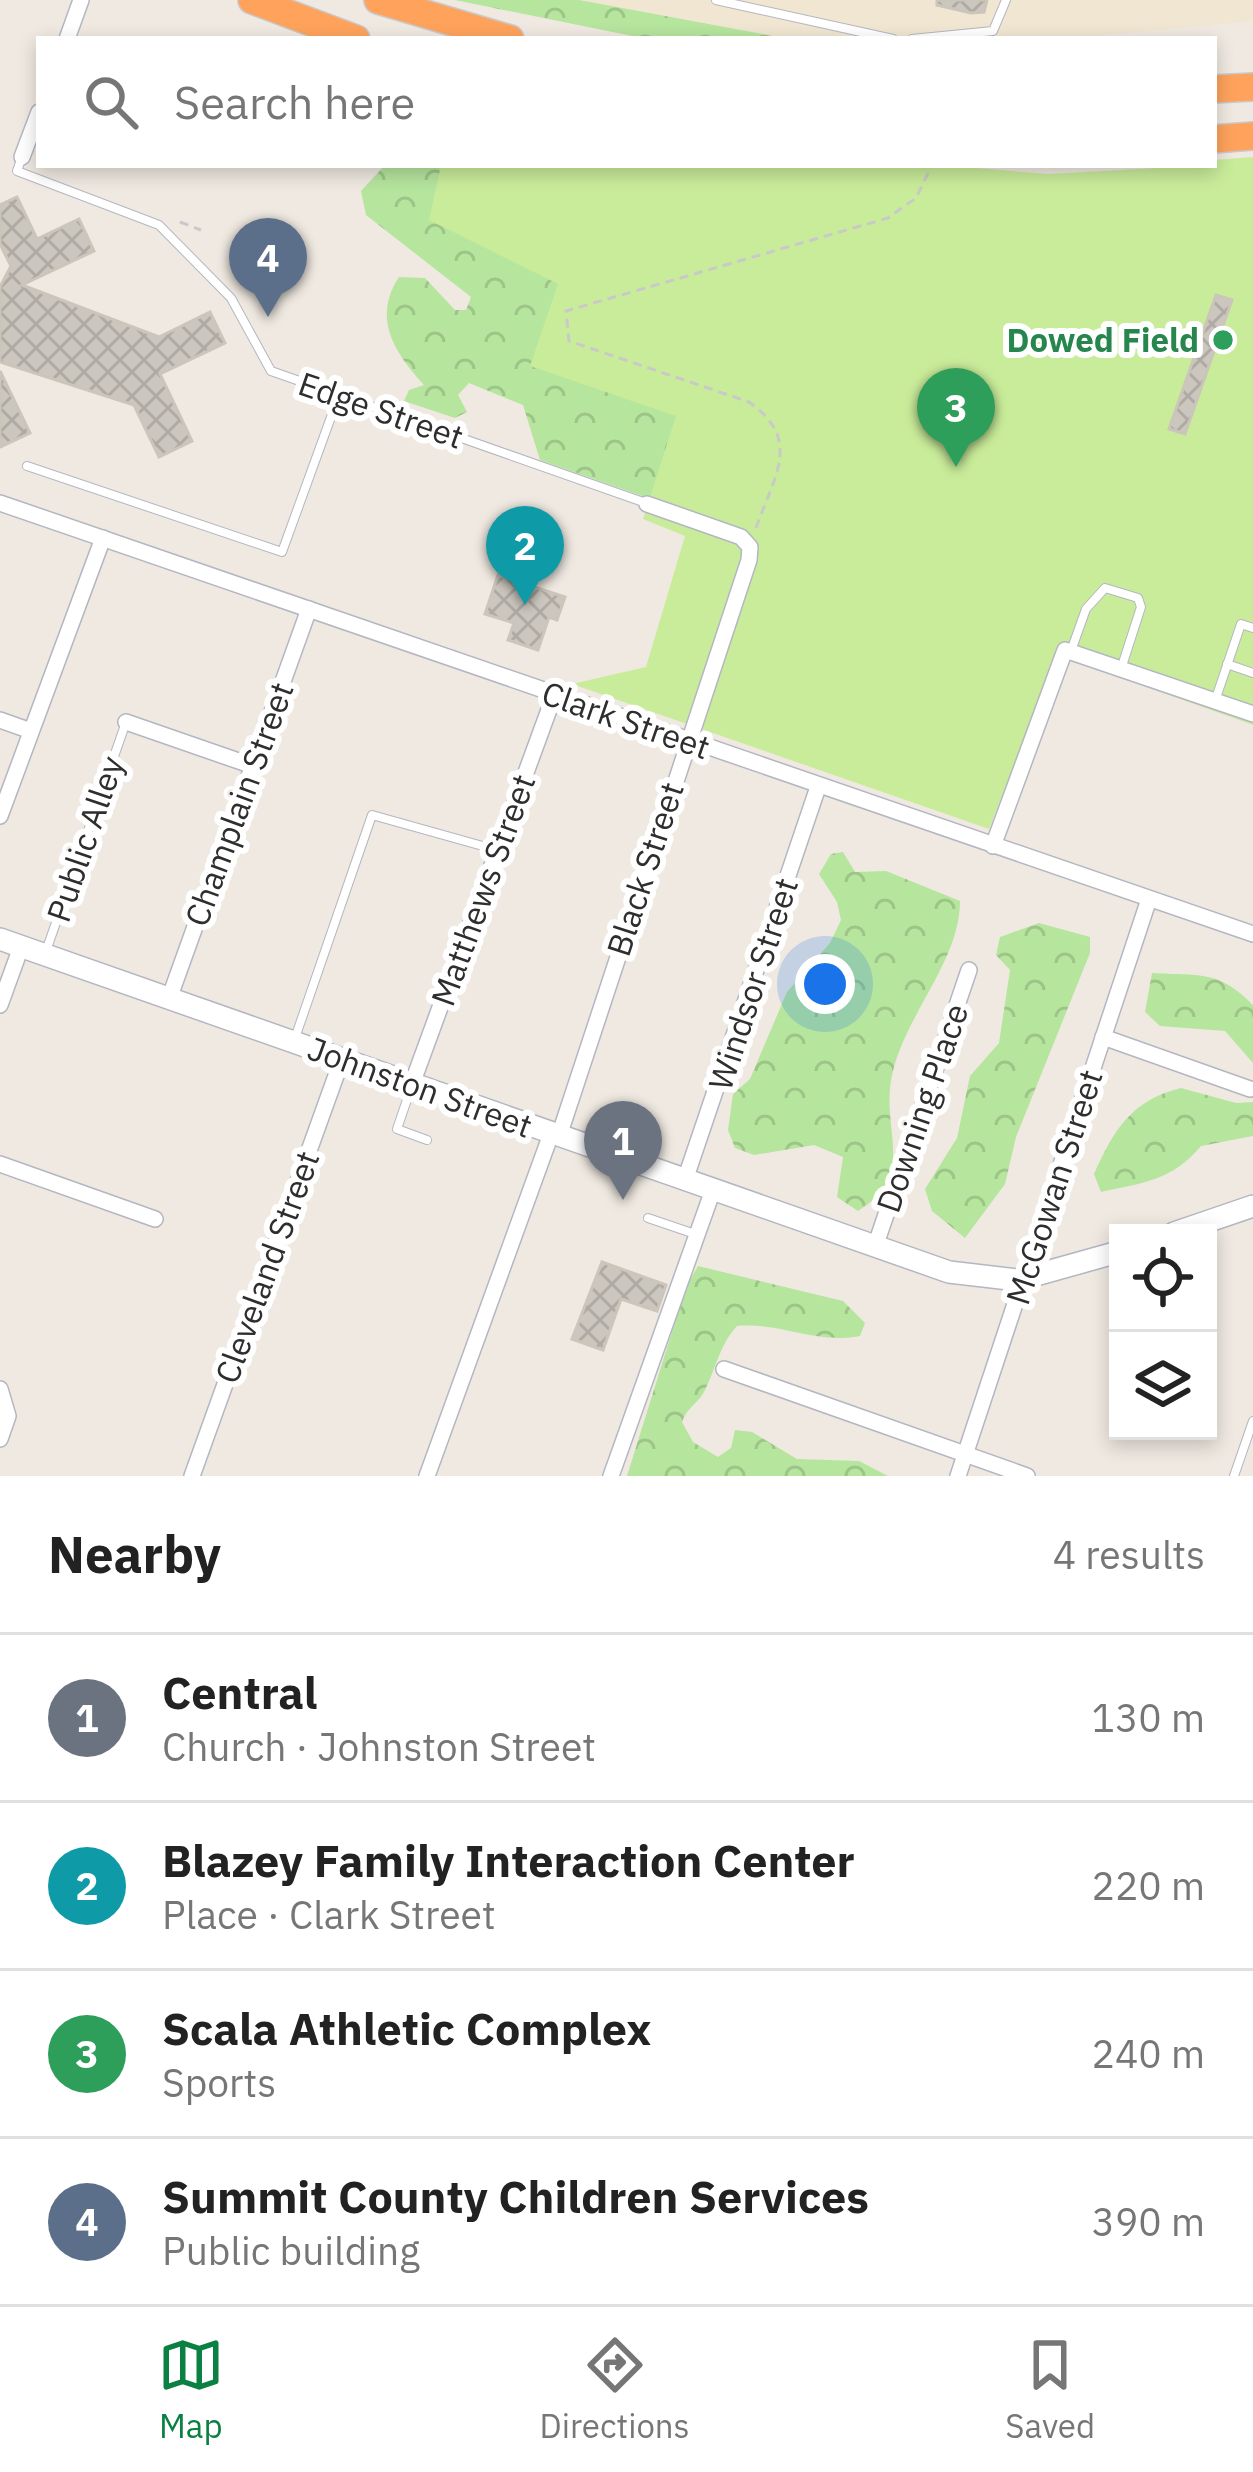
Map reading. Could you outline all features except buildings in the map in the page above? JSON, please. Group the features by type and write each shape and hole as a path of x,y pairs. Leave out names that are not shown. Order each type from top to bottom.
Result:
{"highway":[{"path":"252,0 348,36"},
{"path":"377,0 500,36"},
{"path":"1217,89 1253,87"},
{"path":"1217,139 1253,136"}],"main road":[{"name":"Johnston Street","path":"10,943 972,1278 1026,1279 1109,1255"},
{"path":"1200,1224 1253,1206"}],"street":[{"path":"68,36 81,0"},
{"path":"19,164 36,120"},
{"name":"Clark Street","path":"0,502 1253,934"},
{"name":"Edge Street","path":"647,504 746,542"},
{"path":"0,816 103,538"},
{"name":"Black Street","path":"427,1476 555,1135 687,741 746,542"},
{"name":"Champlain Street","path":"169,1000 309,609"},
{"path":"993,846 1067,651 1253,714"},
{"name":"Matthews Street","path":"412,1084 554,696"},
{"path":"0,720 31,731"},
{"path":"126,722 253,766"},
{"name":"Windsor Street","path":"685,1180 818,787"},
{"name":"McGowan Street","path":"958,1476 1149,898"},
{"path":"0,1006 10,943"},
{"name":"Downing Place","path":"875,1247 969,970"},
{"path":"1103,1036 1250,1089"},
{"name":"Cleveland Street","path":"192,1476 342,1059"},
{"path":"0,1164 155,1219"},
{"path":"611,1476 713,1190"},
{"path":"724,1369 1027,1476"},
{"path":"0,1389 8,1416 0,1439"}],"lane":[{"path":"716,0 879,36"},
{"path":"943,36 994,31 1006,0"},
{"name":"Edge Street","path":"19,164 159,225 231,298 272,371 647,504"},
{"path":"27,466 282,552 339,395"},
{"path":"1067,651 1096,594 1105,588 1131,595 1141,607 1120,669"},
{"path":"1215,701 1241,624 1253,628"},
{"path":"1227,664 1253,673"},
{"name":"Public Alley","path":"44,955 126,722"},
{"path":"294,1042 372,815 497,851"},
{"path":"412,1084 397,1129 427,1140"},
{"path":"648,1218 697,1234"},
{"path":"1234,1476 1253,1421"}],"path":[{"path":"746,542 781,454 782,439 771,417 749,402 568,340 566,310 856,230 906,208 930,168"},
{"path":"180,222 201,230"}],"shaded area":[{"path":"579,0 1253,0 1253,21 1096,36 773,36"}],"green space":[{"path":"455,0 579,0 773,36 632,36"},
{"path":"1253,157 1253,725 1057,655 989,829 572,684 646,667 685,536 643,519 676,416 530,366 558,284 429,220 440,168 975,168 1048,174 1217,168 1217,160"},
{"path":"382,168 456,168 610,279 739,530 540,460 523,405 469,383 458,395 467,412 455,418 404,401 409,390 424,385 390,334 387,307 399,277 425,278 455,310 466,310 471,297 366,215 361,191"},
{"path":"843,852 855,872 886,871 960,901 952,944 909,1028 893,1071 888,1181 858,1211 837,1197 843,1157 814,1145 754,1155 735,1148 728,1130 733,1094 750,1079 787,992 830,943 841,920 837,902 819,874 831,854"},
{"path":"1039,923 1090,937 1090,953 1016,1137 1005,1184 965,1238 932,1211 925,1189 957,1138 970,1076 999,1043 1010,970 996,955 1000,937"},
{"path":"1152,973 1207,977 1240,993 1253,1005 1253,1063 1225,1031 1160,1026 1145,1012"},
{"path":"1181,1088 1236,1103 1253,1102 1253,1136 1201,1146 1168,1173 1101,1192 1094,1174 1117,1130 1150,1100"},
{"path":"698,1266 843,1301 865,1323 860,1336 844,1338 737,1326 682,1422 693,1442 718,1457 731,1448 735,1430 752,1432 797,1459 859,1461 888,1476 627,1476 686,1287"}],"place":[{"name":"Summit County Children Services","path":"268,317"},
{"name":"Dowed Field","path":"1223,340"},
{"name":"Scala Athletic Complex","path":"956,467"},
{"name":"Blazey Family Interaction Center","path":"525,605"},
{"name":"Central","path":"623,1200"}]}
